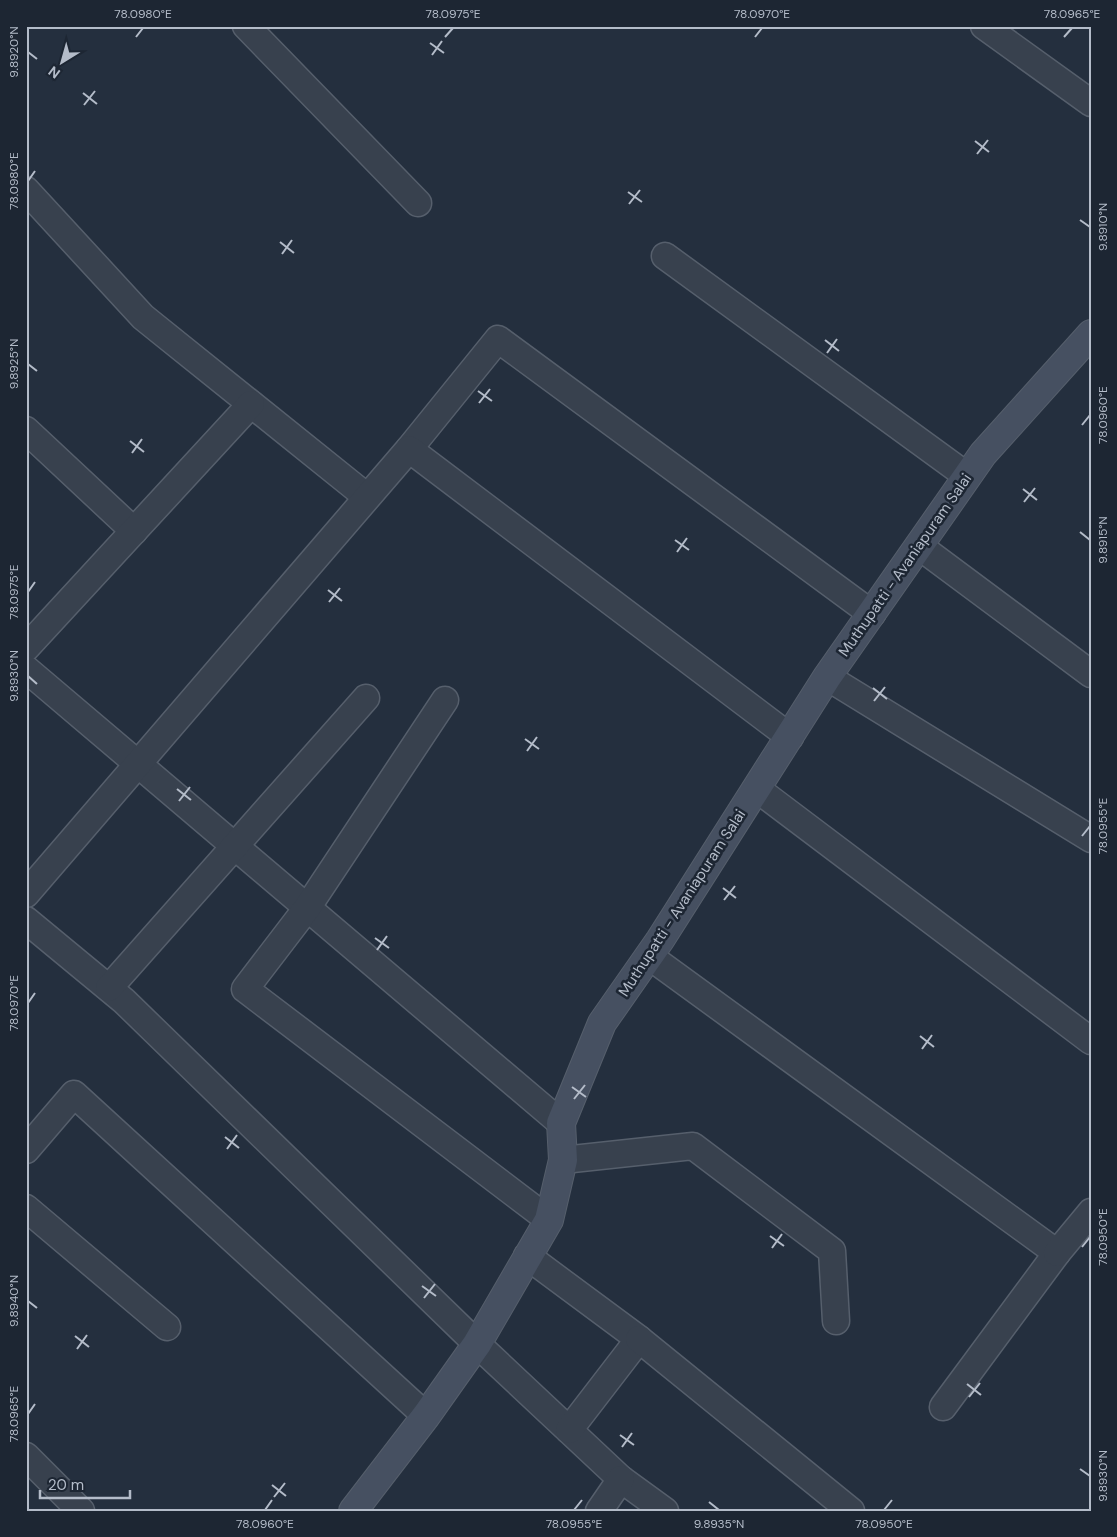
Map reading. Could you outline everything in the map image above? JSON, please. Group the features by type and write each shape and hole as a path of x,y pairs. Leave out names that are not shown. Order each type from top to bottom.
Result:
{"street":[{"path":"246,26 418,203"},
{"path":"984,26 1091,103"},
{"path":"26,190 143,317 367,496"},
{"path":"666,256 967,476"},
{"name":"Muthupatti - Avaniapuram Salai","path":"352,1511 426,1416 477,1344 549,1220 563,1160 561,1123 602,1023 649,956 827,678 967,476 983,454 1091,334"},
{"path":"26,894 409,449 498,339 872,614"},
{"path":"26,648 251,404"},
{"path":"26,430 134,531"},
{"path":"409,449 790,736"},
{"path":"919,546 1091,674"},
{"path":"26,669 561,1123"},
{"path":"827,678 1091,839"},
{"path":"109,988 366,698"},
{"path":"445,700 307,908 245,989 549,1220"},
{"path":"757,789 1091,1041"},
{"path":"26,920 109,988 477,1344 621,1478 665,1511"},
{"path":"649,956 1057,1253"},
{"path":"26,1150 74,1094 426,1416"},
{"path":"563,1160 693,1146 832,1251 836,1321"},
{"path":"26,1208 167,1327"},
{"path":"943,1407 1057,1253 1091,1212"},
{"path":"527,1256 639,1339 851,1511"},
{"path":"569,1430 639,1339"},
{"path":"26,1456 81,1511"},
{"path":"599,1511 621,1478"}]}
